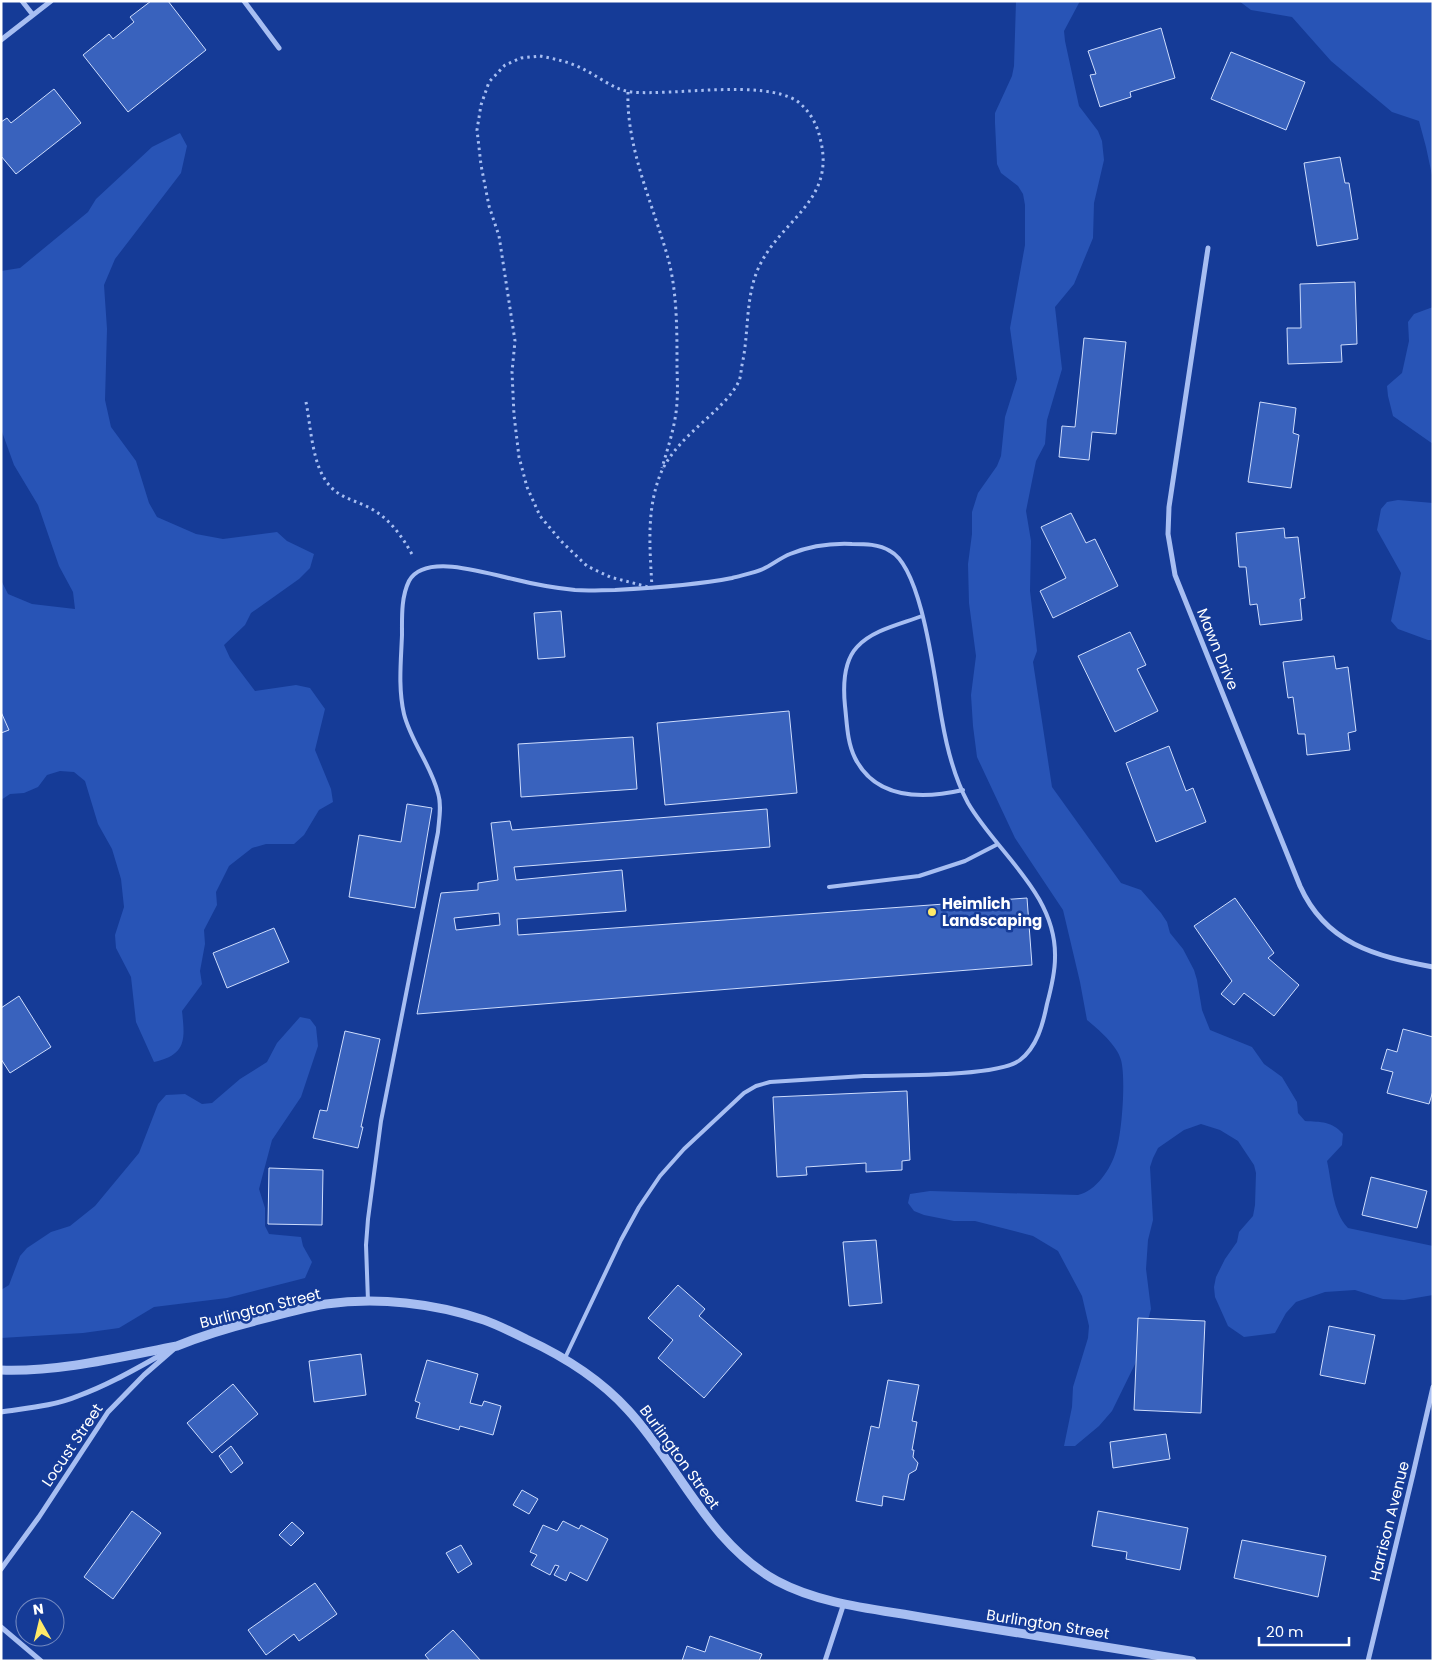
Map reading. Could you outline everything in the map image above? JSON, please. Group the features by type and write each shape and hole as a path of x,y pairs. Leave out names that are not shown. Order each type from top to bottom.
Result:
{"street":[{"path":"22,1 33,16"},
{"path":"1,40 51,1"},
{"path":"244,1 279,48"},
{"name":"Mawn Drive","path":"1208,248 1169,507 1168,534 1175,574 1308,903 1332,931 1356,946 1399,960 1433,967"},
{"name":"Burlington Street","path":"1,1370 46,1369 177,1346 197,1338 273,1316 326,1304 397,1302 426,1306 476,1318 512,1332 565,1358 598,1382 628,1410 661,1451 705,1515 739,1553 763,1572 784,1584 815,1596 844,1603 983,1628 1192,1661"},
{"path":"1,1412 47,1405 77,1397 177,1346"},
{"name":"Locust Street","path":"1,1569 39,1517 108,1412 144,1375 177,1346"},
{"name":"Harrison Avenue","path":"1368,1661 1433,1387"},
{"path":"824,1661 844,1603"},
{"path":"1,1627 42,1661"}],"lane":[{"path":"368,1302 366,1246 368,1219 382,1121 438,832 440,806 439,794 434,779 410,733 404,715 401,696 402,610 409,581 420,570 443,566 575,590 652,588 728,578 760,570 786,555 824,544 871,544 888,549 900,558 910,575 926,630 946,743 953,768 968,802 1032,887 1047,914 1056,954 1047,1008 1040,1030 1032,1047 1018,1062 983,1070 770,1082 756,1086 744,1093 684,1149 660,1176 621,1240 565,1358"},
{"path":"922,616 870,637 858,646 852,654 847,664 844,681 844,702 848,736 854,757 865,774 878,785 891,791 910,795 929,795 963,790"},
{"path":"829,886 919,876 965,861 998,844"}],"path":[{"path":"628,92 628,107 635,149 669,261 677,345 677,402 671,439 652,502 648,533 652,588 610,576 587,566 561,541 540,516 527,487 519,457 514,415 512,372 515,341 510,301 498,236 489,206 481,165 477,130 481,105 489,82 504,65 522,58 540,56 564,61 628,92 665,93 740,90 770,92 786,96 797,102 808,112 818,129 824,152 824,170 817,190 772,246 758,269 750,298 745,352 739,382 728,398 676,449 661,473"},
{"path":"306,402 316,456 323,476 330,487 348,499 369,507 385,518 402,536 420,570"}],"shaded area":[{"path":"1016,1 1080,1 1064,31 1065,41 1079,106 1098,131 1102,141 1104,160 1094,203 1093,238 1074,284 1055,307 1062,369 1047,420 1045,444 1036,461 1026,511 1031,541 1030,591 1037,651 1033,662 1052,787 1121,883 1141,890 1167,922 1170,933 1183,949 1194,970 1202,1010 1210,1030 1252,1047 1264,1064 1282,1077 1297,1102 1298,1113 1305,1121 1330,1124 1343,1134 1342,1145 1327,1161 1333,1196 1339,1213 1348,1228 1433,1246 1433,1295 1404,1300 1383,1299 1355,1290 1325,1292 1296,1302 1286,1313 1275,1333 1244,1337 1228,1326 1215,1297 1214,1287 1216,1277 1225,1259 1237,1242 1239,1232 1253,1216 1256,1173 1254,1165 1238,1141 1220,1130 1201,1124 1184,1130 1158,1148 1150,1167 1153,1220 1148,1240 1146,1269 1151,1309 1137,1360 1112,1411 1099,1426 1075,1446 1064,1446 1072,1407 1073,1387 1088,1338 1089,1326 1082,1296 1058,1251 1033,1236 975,1221 954,1221 924,1215 914,1211 908,1203 910,1194 930,1191 1078,1195 1085,1193 1097,1184 1107,1172 1114,1158 1122,1119 1123,1079 1119,1054 1102,1033 1087,1020 1063,910 1015,838 977,757 973,726 971,695 976,656 969,603 968,564 972,534 972,512 978,493 997,466 1001,456 1005,417 1017,379 1010,328 1025,245 1025,205 1023,194 1018,186 1001,173 997,164 995,123 995,113 1012,76 1014,66"},
{"path":"1239,1 1433,1 1433,180 1419,121 1392,112 1331,61 1292,17 1251,10"},
{"path":"180,133 187,146 181,173 115,259 104,285 107,329 105,400 111,427 136,461 149,503 157,517 196,534 223,539 277,532 287,541 314,554 310,568 299,579 251,613 245,625 224,645 230,658 255,691 296,685 310,688 325,709 315,750 331,789 333,802 319,810 304,835 294,844 266,844 252,848 229,866 216,892 217,905 204,930 205,944 200,971 202,984 182,1011 184,1030 182,1044 173,1055 154,1062 136,1022 131,977 116,948 115,935 124,907 121,879 112,849 98,824 85,781 74,772 60,771 47,775 38,787 24,793 10,794 1,800 1,580 8,594 32,604 75,609 73,592 59,566 38,505 14,465 1,429 1,271 20,268 88,212 96,199 152,147"},
{"path":"1433,307 1433,444 1393,416 1387,386 1402,373 1409,341 1408,322 1414,314"},
{"path":"1398,500 1433,503 1433,640 1398,629 1391,621 1401,573 1377,530 1381,509 1387,502"},
{"path":"300,1017 310,1019 316,1027 318,1046 301,1097 272,1140 259,1189 265,1208 265,1226 269,1234 301,1237 303,1246 312,1262 305,1278 227,1298 154,1307 119,1328 83,1333 1,1338 1,1290 9,1285 20,1256 27,1248 51,1232 70,1226 95,1206 139,1153 158,1104 166,1095 185,1094 202,1104 212,1103 240,1079 267,1062 277,1043"}],"building":[{"path":"151,1 168,1 206,50 128,112 83,55 109,34 113,39 134,22 130,17"},
{"path":"1161,28 1175,78 1130,92 1131,97 1100,107 1090,75 1096,74 1088,51"},
{"path":"1231,52 1305,82 1286,130 1211,99"},
{"path":"54,89 81,123 16,174 1,156 1,122 7,118 11,123"},
{"path":"1340,157 1345,183 1349,183 1358,239 1317,246 1304,163"},
{"path":"1355,282 1357,344 1341,345 1342,362 1288,364 1287,328 1301,328 1300,284"},
{"path":"1084,338 1126,342 1116,434 1092,432 1089,460 1059,457 1062,426 1075,427"},
{"path":"1260,402 1296,408 1293,433 1299,435 1291,488 1248,482"},
{"path":"1071,513 1086,543 1095,539 1118,586 1053,618 1040,591 1066,578 1041,527"},
{"path":"1284,528 1285,538 1298,537 1305,598 1300,599 1302,620 1260,625 1257,604 1250,605 1246,567 1239,567 1236,533"},
{"path":"561,611 565,657 538,659 534,613"},
{"path":"1130,632 1146,665 1137,669 1158,711 1115,732 1078,656"},
{"path":"1334,656 1336,669 1348,667 1356,731 1348,733 1350,750 1307,755 1305,734 1298,734 1293,697 1288,698 1283,662"},
{"path":"789,711 797,793 665,805 657,723"},
{"path":"1,712 9,730 1,733"},
{"path":"633,737 637,789 521,797 518,744"},
{"path":"1169,746 1186,791 1193,788 1206,822 1156,842 1126,763"},
{"path":"407,804 432,808 415,908 349,897 359,835 401,842"},
{"name":"Heimlich Landscaping","path":"767,809 770,847 514,867 516,880 622,870 626,911 517,919 518,935 1027,898 1032,965 417,1014 441,893 478,890 478,883 498,880 491,823 510,821 512,830","holes":["499,913 500,925 456,930 454,918"]},
{"path":"1235,898 1274,953 1268,958 1299,985 1274,1016 1244,993 1234,1005 1221,994 1232,981 1194,926"},
{"path":"274,928 289,962 227,988 213,953"},
{"path":"19,996 51,1047 10,1073 1,1059 1,1008"},
{"path":"1403,1029 1433,1037 1433,1091 1429,1104 1387,1093 1393,1072 1381,1069 1387,1049 1397,1052"},
{"path":"345,1031 380,1039 358,1148 313,1138 320,1110 327,1111"},
{"path":"907,1091 910,1160 902,1161 902,1170 866,1172 866,1163 806,1167 807,1175 777,1177 773,1097"},
{"path":"269,1168 323,1170 322,1225 268,1224"},
{"path":"1371,1177 1427,1191 1417,1228 1362,1215"},
{"path":"876,1240 882,1303 849,1306 843,1242"},
{"path":"678,1285 705,1309 699,1316 742,1354 704,1398 658,1358 673,1340 648,1318"},
{"path":"1138,1318 1205,1321 1201,1413 1134,1410"},
{"path":"1329,1326 1375,1335 1365,1384 1320,1375"},
{"path":"361,1354 366,1395 314,1402 309,1361"},
{"path":"427,1360 478,1374 470,1403 482,1406 484,1401 501,1406 493,1435 460,1426 459,1430 416,1418 420,1403 415,1401"},
{"path":"888,1380 919,1385 912,1421 917,1422 912,1450 914,1450 913,1457 918,1463 916,1470 909,1474 904,1500 883,1496 882,1506 856,1501 871,1426 879,1428"},
{"path":"233,1384 258,1414 212,1453 187,1423"},
{"path":"1166,1434 1170,1459 1113,1468 1110,1442"},
{"path":"231,1446 243,1463 231,1473 219,1456"},
{"path":"522,1490 538,1499 529,1514 513,1505"},
{"path":"132,1511 161,1533 113,1599 84,1577"},
{"path":"1098,1511 1188,1528 1180,1570 1126,1559 1127,1552 1092,1546"},
{"path":"563,1521 579,1529 581,1525 608,1539 587,1581 570,1572 566,1581 554,1575 559,1566 555,1565 550,1575 531,1565 537,1555 530,1552 543,1525 557,1531"},
{"path":"292,1522 304,1533 291,1546 279,1535"},
{"path":"1242,1540 1326,1556 1318,1597 1234,1578"},
{"path":"461,1545 472,1564 458,1573 446,1553"},
{"path":"315,1583 337,1614 299,1641 294,1634 266,1655 248,1630"},
{"path":"453,1630 481,1661 430,1661 425,1655"},
{"path":"710,1636 762,1654 759,1661 682,1661 687,1646 705,1652"}],"place":[{"name":"Heimlich Landscaping","path":"932,912"}]}
